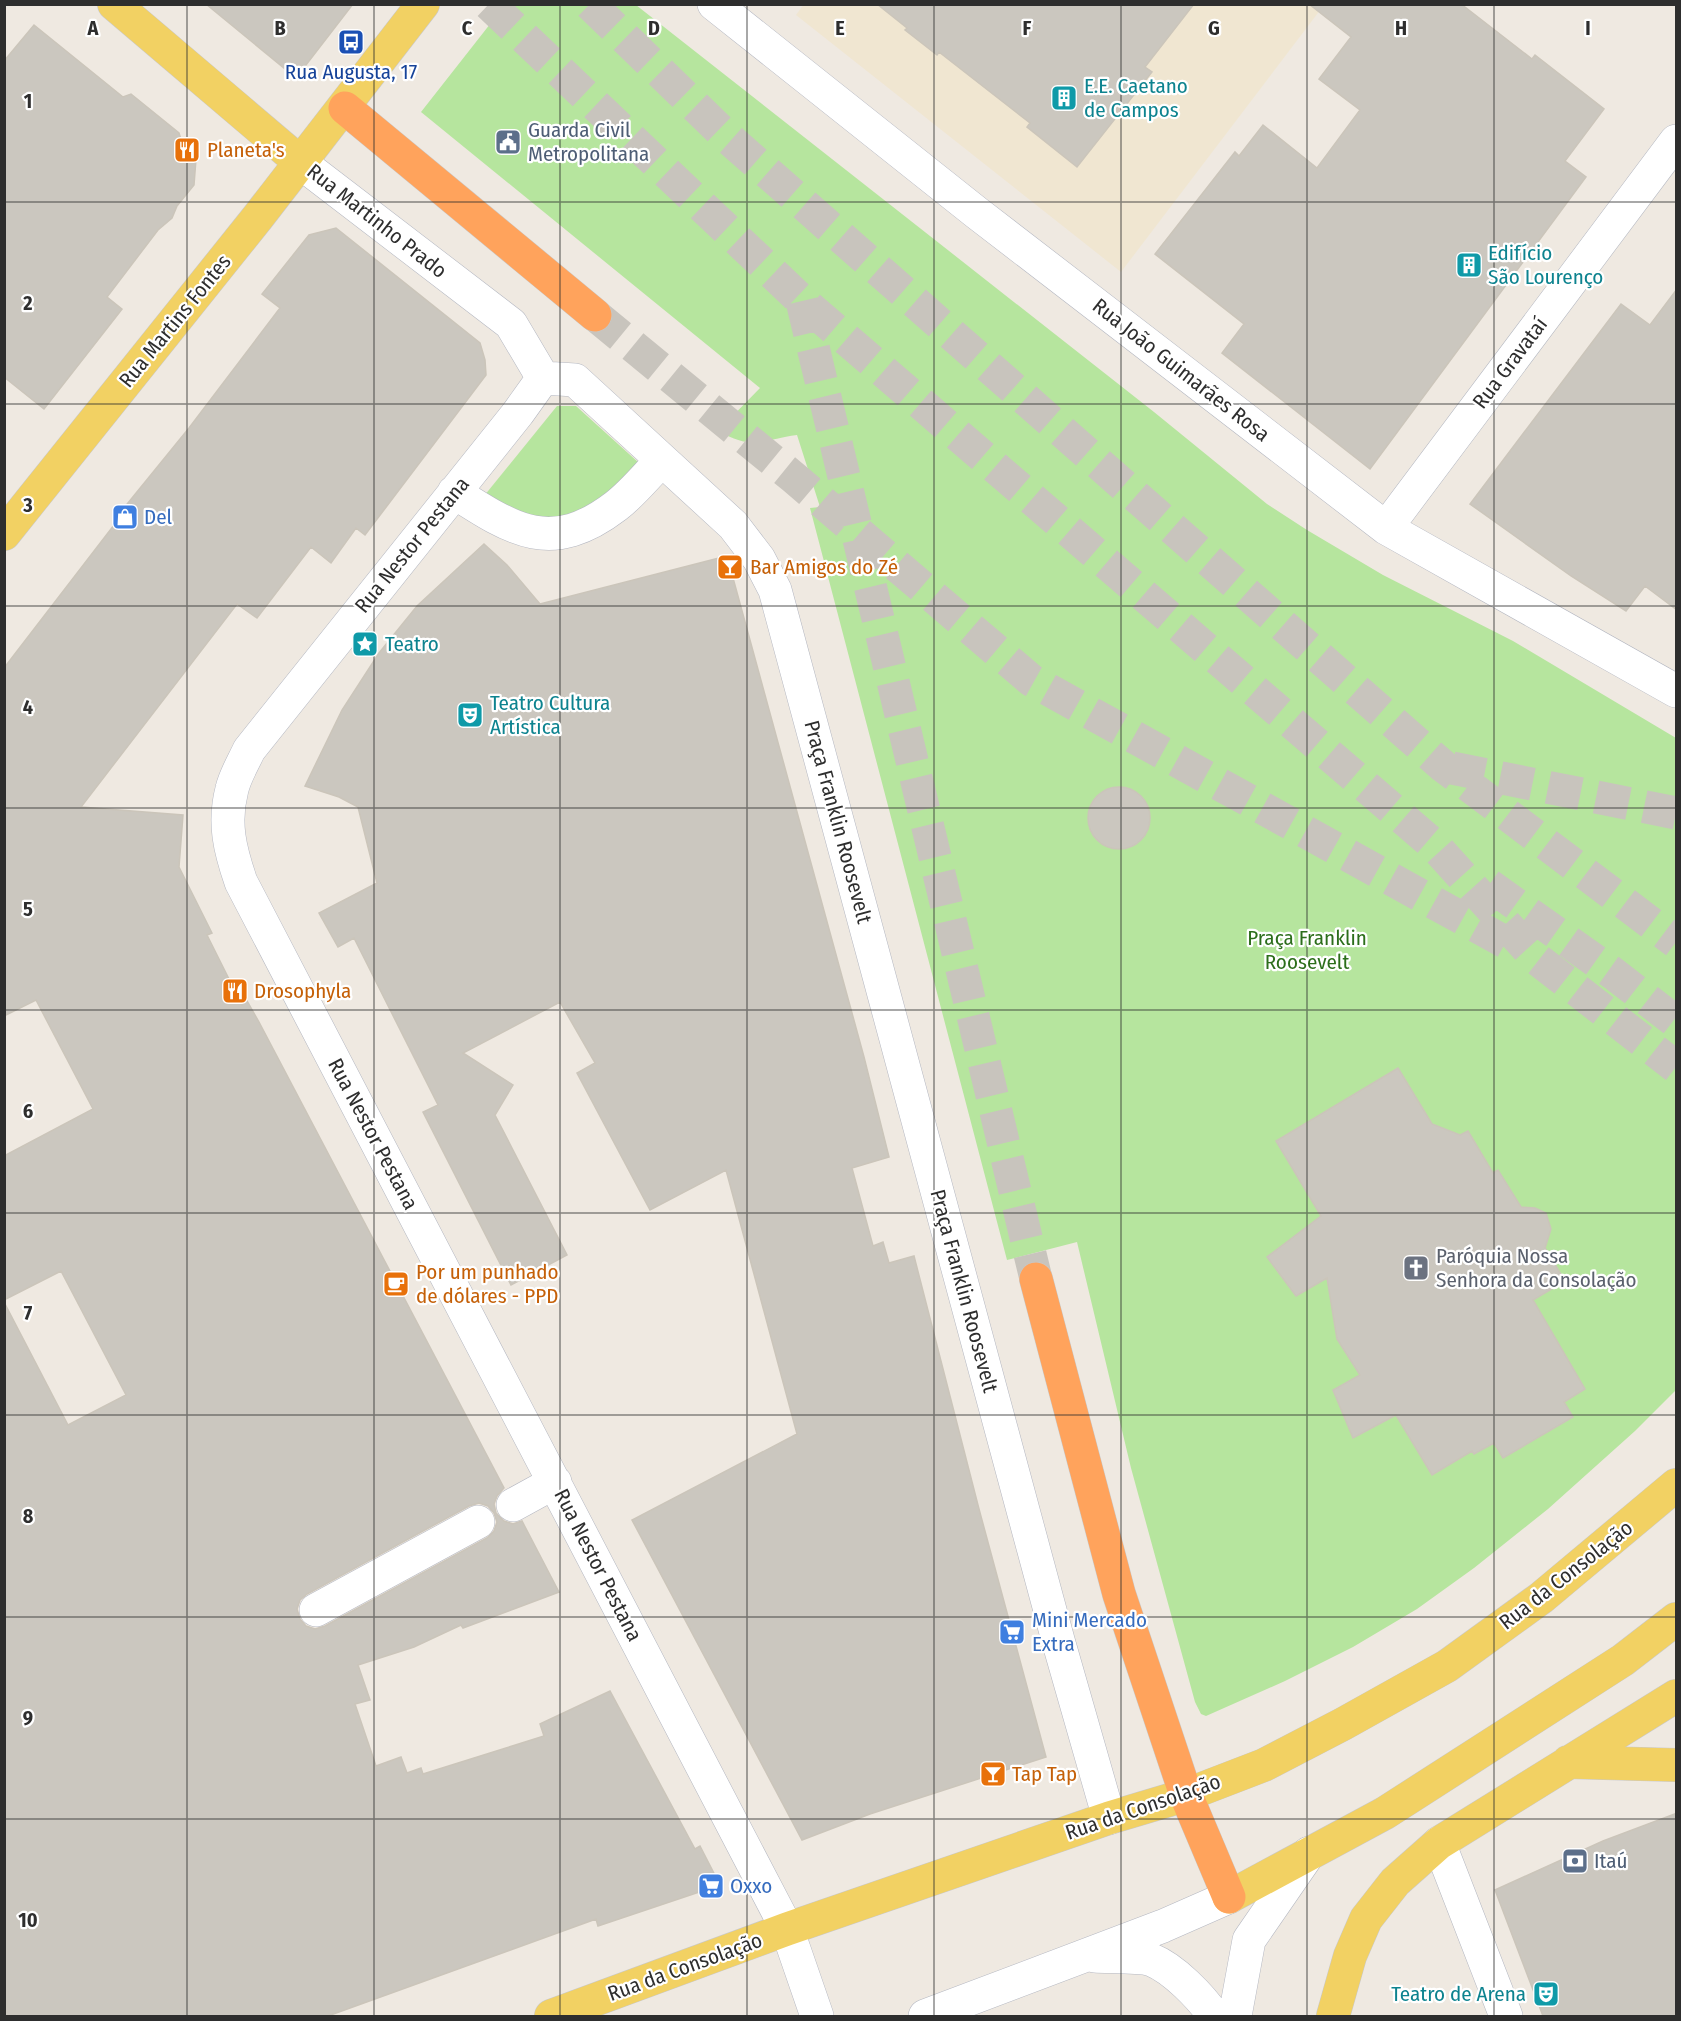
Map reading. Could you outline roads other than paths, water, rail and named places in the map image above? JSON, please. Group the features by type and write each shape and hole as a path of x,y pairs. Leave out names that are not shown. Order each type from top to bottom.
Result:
{"highway":[{"path":"345,108 595,315"},
{"path":"1036,1279 1119,1594 1186,1795 1229,1897"}],"main road":[{"name":"Rua Martinho Prado","path":"114,4 301,163"},
{"name":"Rua Martins Fontes","path":"4,534 345,108 423,4"},
{"name":"Rua da Consolação","path":"551,2016 787,1929 1109,1818 1186,1795 1264,1764 1343,1724 1447,1666 1541,1598 1677,1485"},
{"path":"1229,1897 1386,1813 1623,1660 1677,1619"},
{"path":"1333,2016 1350,1956 1365,1918 1395,1882 1439,1842 1677,1696"},
{"path":"1568,1762 1677,1765"}],"street":[{"name":"Rua João Guimarães Rosa","path":"714,4 977,213 1386,528 1677,691"},
{"name":"Rua Gravataí","path":"1386,528 1677,141"},
{"name":"Rua Martinho Prado","path":"301,163 511,324 543,378"},
{"name":"Praça Franklin Roosevelt","path":"543,378 575,380 733,525 759,559 775,590 1058,1640 1109,1818"},
{"name":"Rua Nestor Pestana","path":"543,378 518,414 249,750 232,788 226,826 241,882 787,1929 817,2016"},
{"path":"454,492 504,522 534,533 561,534 585,525 617,506 662,460"},
{"path":"513,1504 555,1482"},
{"path":"316,1610 478,1522"},
{"path":"1439,1842 1506,2016"},
{"path":"1235,2016 1250,1940 1309,1853"},
{"path":"925,2016 1163,1926 1229,1897"},
{"path":"1085,1955 1151,1959 1179,1978 1203,2000 1214,2016"}],"tunnel":[{"path":"489,4 802,301 1434,845 1537,959 1676,1067"},
{"path":"590,4 726,136 1443,766 1676,942"},
{"path":"802,301 1036,1279"},
{"path":"595,315 793,477 1031,680 1514,947"},
{"path":"1452,768 1676,813"},
{"path":"1489,885 1614,974 1676,1022"}],"place":[{"name":"Rua Augusta, 17","path":"351,42"},
{"name":"E.E. Caetano de Campos","path":"1064,98"},
{"name":"Guarda Civil Metropolitana","path":"508,142"},
{"name":"Planeta's","path":"187,150"},
{"name":"Edifício São Lourenço","path":"1469,265"},
{"name":"Del","path":"125,517"},
{"name":"Bar Amigos do Zé","path":"730,567"},
{"name":"Teatro","path":"365,644"},
{"name":"Teatro Cultura Artística","path":"470,715"},
{"name":"Drosophyla","path":"235,991"},
{"name":"Paróquia Nossa Senhora da Consolação","path":"1416,1268"},
{"name":"Por um punhado de dólares - PPD","path":"396,1284"},
{"name":"Mini Mercado Extra","path":"1012,1632"},
{"name":"Tap Tap","path":"993,1774"},
{"name":"Itaú","path":"1575,1861"},
{"name":"Oxxo","path":"711,1886"},
{"name":"Teatro de Arena","path":"1546,1994"}]}
